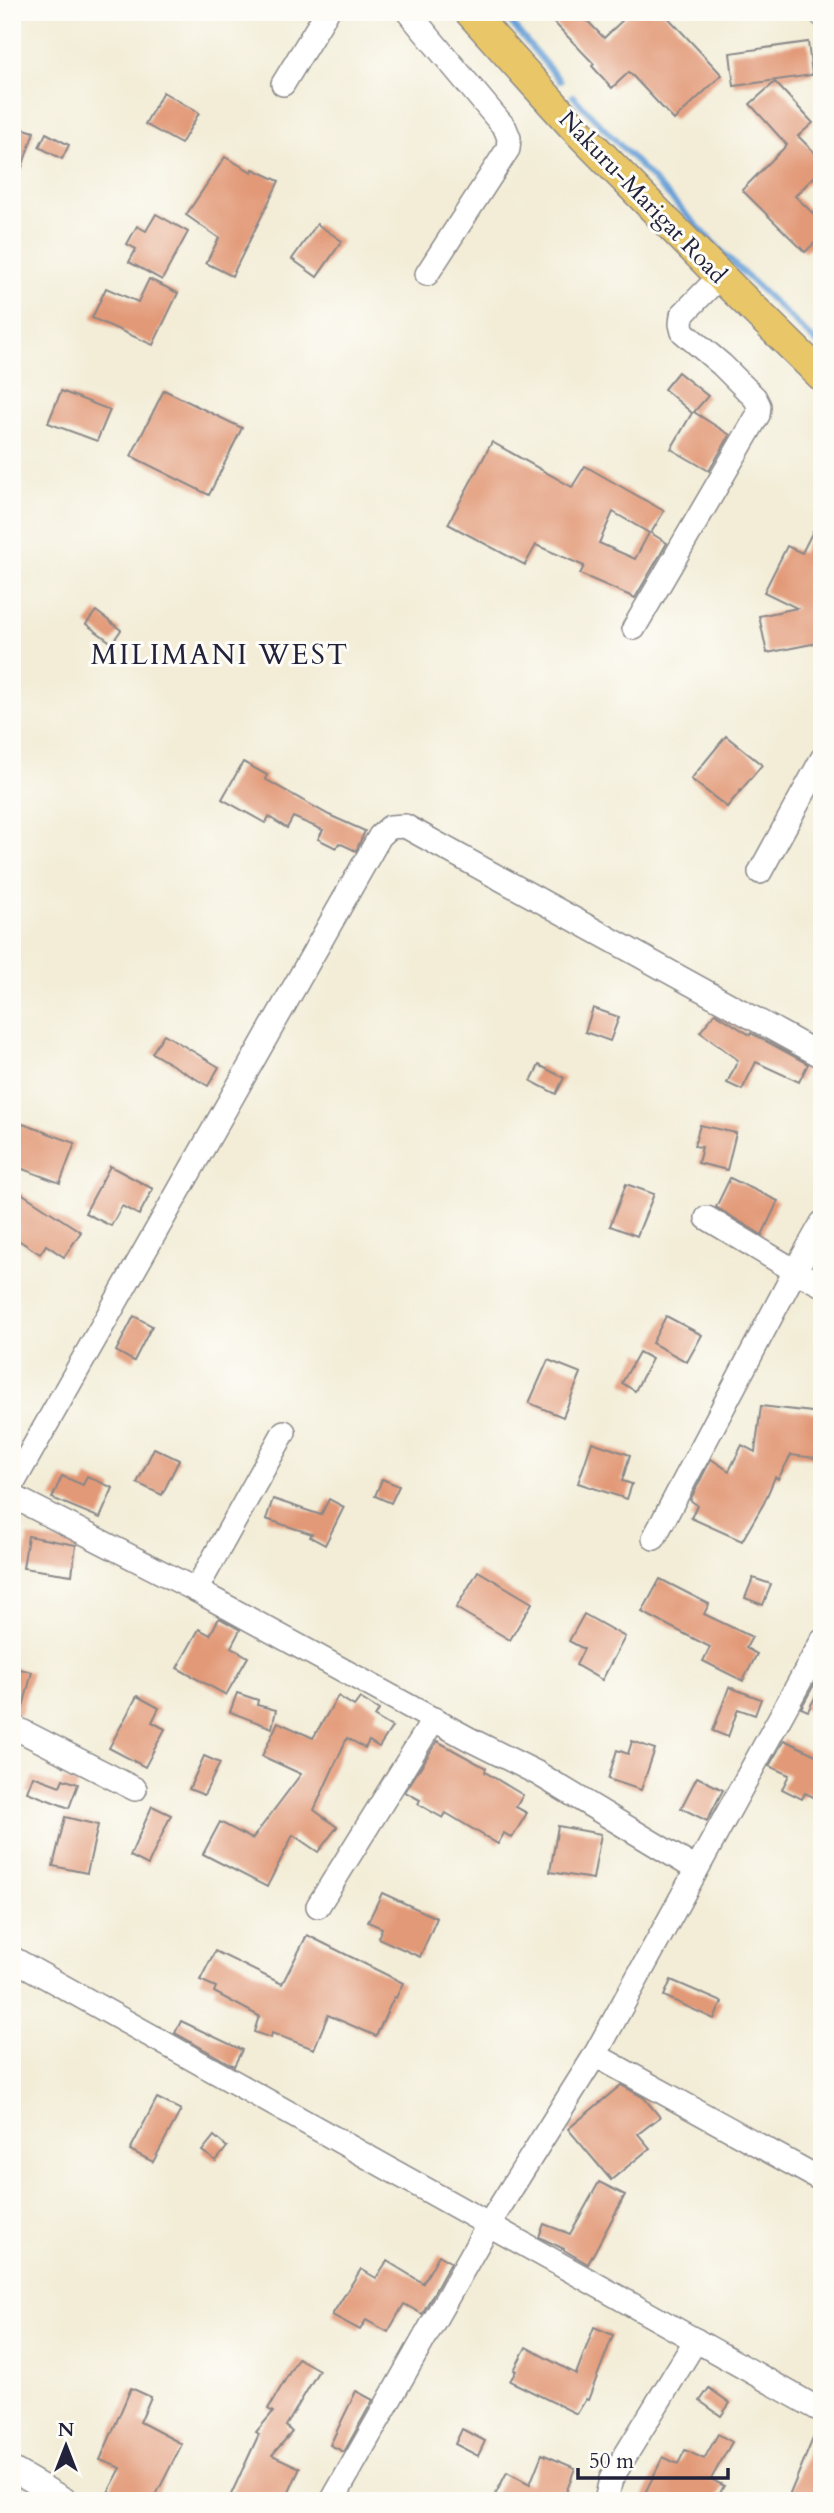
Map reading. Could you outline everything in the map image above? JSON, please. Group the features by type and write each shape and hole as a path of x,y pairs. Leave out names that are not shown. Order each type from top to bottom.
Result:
{"main road":[{"name":"Nakuru-Marigat Road","path":"470,12 571,124 822,376"}],"street":[{"path":"283,84 327,12"},
{"path":"408,12 505,128 509,138 508,149 427,274"},
{"path":"634,628 758,415 759,407 755,398 683,332 682,315 720,276"},
{"path":"760,872 822,759"},
{"path":"12,1485 380,836 390,827 405,826 822,1056"},
{"path":"707,1218 822,1285"},
{"path":"654,1538 822,1223"},
{"path":"196,1590 284,1432"},
{"path":"12,1496 196,1590 471,1740 537,1773 696,1869"},
{"path":"332,2501 489,2224 596,2055 822,1641"},
{"path":"318,1906 434,1719"},
{"path":"12,1726 135,1789"},
{"path":"12,1958 822,2411"},
{"path":"596,2055 822,2180"},
{"path":"606,2501 611,2479 696,2340"},
{"path":"12,2469 67,2501"}],"building":[{"path":"544,12 579,12 604,38 631,12 663,12 722,75 674,120 629,72 612,88 592,66 594,64"},
{"path":"808,42 812,75 734,86 730,53"},
{"path":"775,82 813,123 798,136 822,160 822,169 795,196 822,222 822,236 805,252 742,190 787,145 750,104"},
{"path":"163,92 199,113 181,144 145,124"},
{"path":"12,125 34,132 15,188 12,187"},
{"path":"46,133 69,145 62,159 39,147"},
{"path":"225,157 252,172 253,169 279,181 232,276 206,263 219,238 186,215"},
{"path":"156,214 188,232 162,280 129,262 136,249 127,244 137,226 146,231"},
{"path":"317,224 342,241 317,277 292,259"},
{"path":"149,279 178,293 153,345 92,318 106,288 138,302"},
{"path":"678,372 708,396 694,412 730,435 709,471 671,449 692,413 664,389"},
{"path":"164,390 242,428 209,495 131,456"},
{"path":"61,391 110,410 97,441 48,423"},
{"path":"492,442 572,487 585,466 664,511 651,533 667,543 635,598 580,574 584,566 536,545 525,565 448,524","holes":["613,512 649,533 635,559 599,543"]},
{"path":"822,513 822,621 819,619 822,642 767,653 759,616 797,608 764,592 787,546 802,553"},
{"path":"96,611 121,630 112,643 86,624"},
{"path":"726,736 762,765 727,807 691,779"},
{"path":"243,762 267,775 265,779 329,815 365,831 356,851 339,843 336,848 318,839 323,830 293,817 287,828 269,817 265,823 222,799"},
{"path":"593,1008 619,1017 610,1041 585,1032"},
{"path":"715,1013 750,1035 751,1033 808,1064 799,1082 756,1062 742,1090 727,1083 738,1060 700,1032"},
{"path":"164,1034 219,1067 208,1086 152,1053"},
{"path":"539,1065 564,1078 556,1094 531,1081"},
{"path":"12,1120 75,1143 60,1183 12,1165"},
{"path":"700,1125 736,1133 727,1170 698,1163 702,1147 694,1146"},
{"path":"110,1166 153,1189 139,1215 122,1206 111,1226 85,1213"},
{"path":"730,1178 778,1201 762,1235 716,1207"},
{"path":"626,1184 654,1194 637,1236 610,1226"},
{"path":"12,1187 81,1232 64,1257 46,1245 40,1254 12,1236"},
{"path":"134,1316 152,1326 134,1361 116,1351"},
{"path":"666,1316 702,1335 687,1362 652,1343"},
{"path":"639,1352 652,1359 635,1391 622,1383"},
{"path":"548,1360 581,1373 563,1417 529,1403"},
{"path":"761,1406 820,1413 815,1458 791,1455 778,1479 775,1477 764,1503 742,1541 691,1518 697,1505 690,1500 711,1459 729,1471 742,1445 755,1452"},
{"path":"592,1442 630,1455 622,1481 632,1484 627,1499 578,1483"},
{"path":"154,1448 179,1460 162,1495 137,1483"},
{"path":"62,1476 83,1485 87,1476 113,1488 100,1518 52,1498"},
{"path":"382,1479 399,1486 391,1503 375,1496"},
{"path":"273,1499 321,1515 329,1499 344,1507 325,1545 310,1537 312,1534 266,1519"},
{"path":"28,1536 76,1545 72,1575 23,1568"},
{"path":"478,1571 532,1603 510,1640 456,1608"},
{"path":"753,1578 771,1584 763,1605 745,1598"},
{"path":"660,1579 709,1604 704,1614 752,1637 746,1648 757,1654 743,1681 703,1661 710,1647 642,1612"},
{"path":"584,1614 625,1637 602,1680 576,1665 584,1649 569,1641"},
{"path":"219,1618 240,1630 231,1647 248,1657 226,1695 177,1668 199,1629 210,1635"},
{"path":"12,1667 32,1672 21,1715 12,1712"},
{"path":"815,1683 821,1686 808,1711 801,1708"},
{"path":"729,1687 761,1699 755,1715 738,1709 728,1737 713,1731"},
{"path":"237,1693 258,1700 257,1705 276,1710 272,1728 230,1712"},
{"path":"137,1696 159,1708 152,1722 165,1729 145,1767 109,1748"},
{"path":"338,1696 354,1706 360,1698 379,1710 375,1717 392,1727 379,1747 369,1741 365,1748 347,1738 314,1810 337,1827 318,1852 293,1835 267,1887 203,1854 220,1822 252,1839 301,1774 262,1756 278,1722 313,1738"},
{"path":"784,1740 822,1758 822,1801 805,1793 802,1799 782,1789 789,1775 769,1766"},
{"path":"437,1741 486,1768 485,1772 523,1795 516,1807 527,1813 512,1838 504,1833 498,1844 446,1813 443,1818 418,1804 420,1800 405,1792"},
{"path":"632,1741 655,1749 641,1790 608,1779 617,1750 628,1754"},
{"path":"204,1756 220,1763 204,1795 189,1789"},
{"path":"33,1776 60,1786 63,1779 78,1784 69,1808 27,1792"},
{"path":"697,1777 723,1790 707,1821 681,1808"},
{"path":"152,1806 171,1815 148,1865 130,1856"},
{"path":"65,1817 98,1825 87,1873 53,1866"},
{"path":"558,1826 601,1834 593,1879 550,1872"},
{"path":"382,1893 437,1918 420,1957 378,1938 382,1928 368,1922"},
{"path":"307,1935 403,1983 376,2036 328,2015 314,2049 272,2033 271,2038 254,2032 259,2016 214,1992 216,1987 200,1980 215,1951 282,1984"},
{"path":"671,1980 722,2002 714,2019 664,1996"},
{"path":"181,2021 242,2050 234,2066 175,2033"},
{"path":"621,2085 644,2098 660,2117 638,2134 650,2148 611,2180 568,2129"},
{"path":"157,2098 181,2110 153,2162 130,2150"},
{"path":"214,2136 227,2147 216,2161 202,2151"},
{"path":"599,2182 625,2195 588,2264 539,2237 544,2224 570,2234"},
{"path":"439,2255 451,2262 422,2314 404,2304 388,2332 366,2320 360,2330 332,2315 361,2269 376,2278 387,2261 423,2283"},
{"path":"594,2327 613,2335 588,2400 586,2399 577,2414 510,2381 526,2347 576,2374"},
{"path":"298,2358 319,2370 286,2426 292,2432 272,2455 300,2468 285,2501 228,2501 259,2434 256,2432 273,2412 268,2409"},
{"path":"131,2388 151,2397 140,2422 182,2444 153,2501 116,2501 106,2496 121,2468 100,2460"},
{"path":"709,2388 730,2403 721,2416 700,2401"},
{"path":"356,2391 373,2400 344,2452 330,2445"},
{"path":"819,2424 822,2425 822,2501 787,2501"},
{"path":"462,2429 485,2441 478,2456 455,2444"},
{"path":"718,2434 732,2442 711,2479 724,2486 715,2501 641,2501 663,2457 678,2464 685,2450 704,2459"},
{"path":"542,2454 575,2468 563,2501 492,2501 507,2472 530,2484"}],"waterway":[{"path":"502,12 560,81"},
{"path":"573,96 734,264 822,348"}],"district":[{"name":"MILIMANI WEST","path":"220,654"}]}
